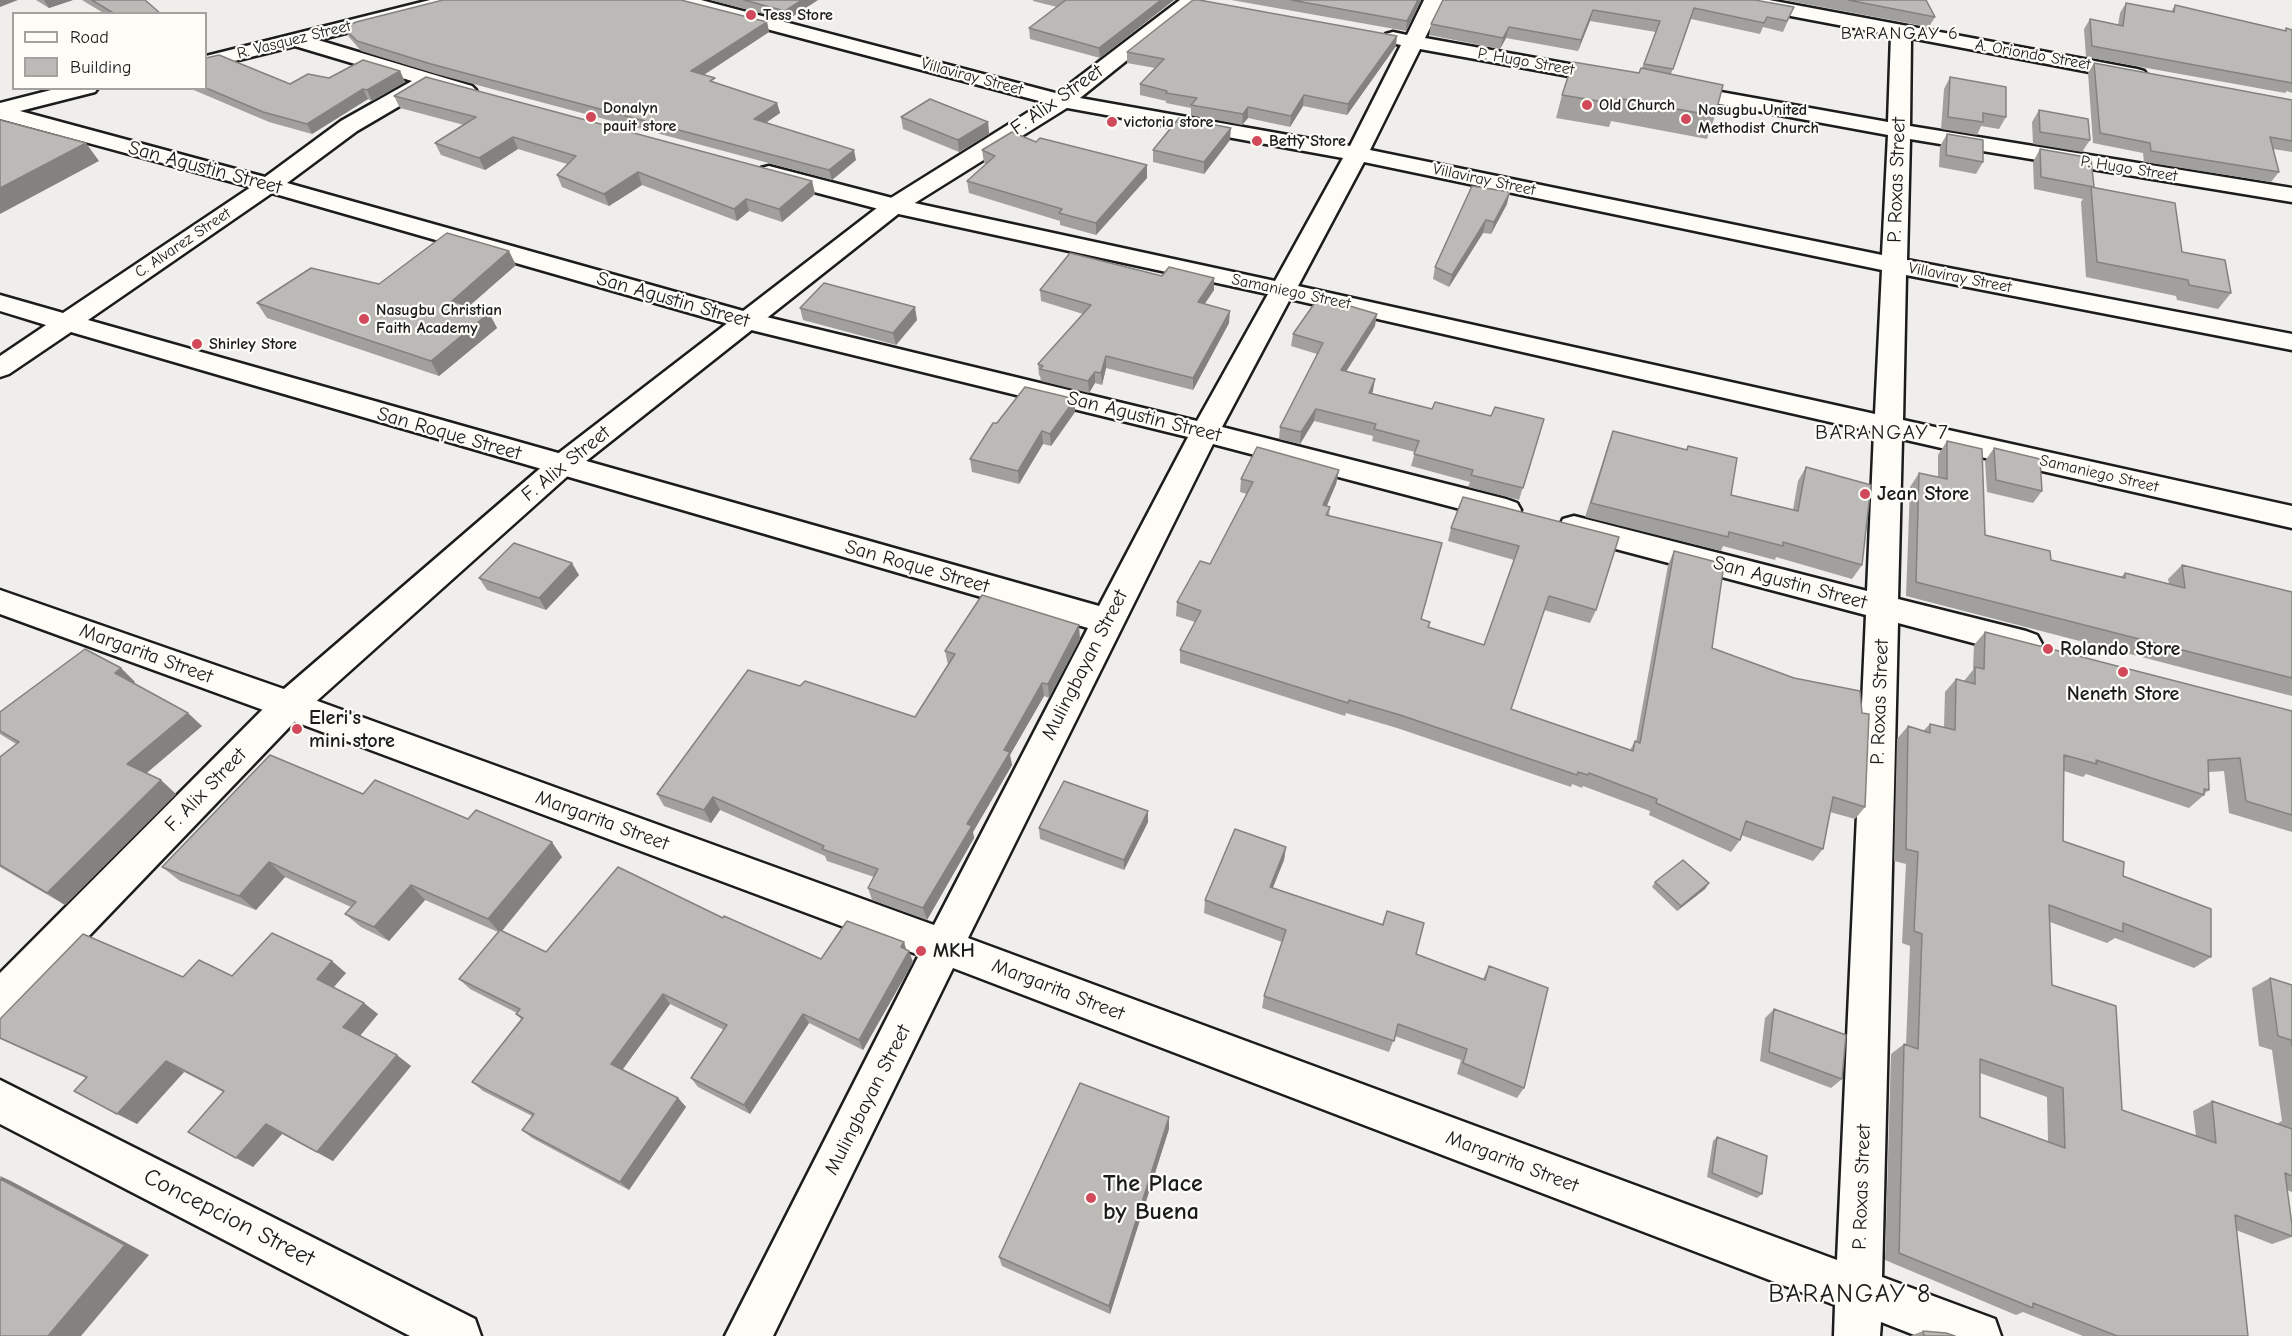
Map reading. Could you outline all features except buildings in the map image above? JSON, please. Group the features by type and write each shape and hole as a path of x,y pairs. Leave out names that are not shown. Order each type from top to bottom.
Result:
{"street":[{"name":"R. Vasquez Street","path":"207,62 449,0"},
{"name":"Villaviray Street","path":"679,0 1062,101 1357,154 1895,265 2292,342"},
{"name":"Mulingbayan Street","path":"748,1336 1107,621 1205,432 1357,154 1434,0"},
{"name":"A. Oriondo Street","path":"1738,0 2154,78"},
{"name":"F. Alix Street","path":"0,1001 289,705 561,466 894,206 1062,101 1196,2"},
{"name":"P. Roxas Street","path":"1857,1336 1895,265 1901,31"},
{"name":"P. Hugo Street","path":"1378,35 1633,82"},
{"path":"298,40 484,95"},
{"name":"C. Alvarez Street","path":"0,368 269,185 350,126 428,80"},
{"name":"P. Hugo Street","path":"1656,86 1899,131 2292,195"},
{"path":"0,110 80,90"},
{"name":"San Agustin Street","path":"0,110 748,321 1205,432 2053,651"},
{"name":"Samaniego Street","path":"746,166 894,206 1283,290 2292,517"},
{"name":"San Roque Street","path":"0,303 1107,621"},
{"name":"Margarita Street","path":"0,602 289,705 945,947 1978,1336"},
{"name":"Concepcion Street","path":"0,1101 458,1336"}],"place":[{"name":"Tess Store","path":"751,15"},
{"name":"Old Church","path":"1587,105"},
{"name":"Donalyn pauit store","path":"591,117"},
{"name":"Nasugbu United Methodist Church","path":"1686,119"},
{"name":"victoria store","path":"1112,122"},
{"name":"Betty Store","path":"1257,141"},
{"name":"Nasugbu Christian Faith Academy","path":"364,319"},
{"name":"Shirley Store","path":"197,344"},
{"name":"Jean Store","path":"1865,494"},
{"name":"Rolando Store","path":"2048,649"},
{"name":"Neneth Store","path":"2123,672"},
{"name":"Eleri's mini store","path":"297,729"},
{"name":"MKH","path":"921,951"},
{"name":"The Place by Buena","path":"1091,1198"}],"district":[{"name":"BARANGAY 6","path":"1900,34"},
{"name":"BARANGAY 7","path":"1882,433"},
{"name":"BARANGAY 8","path":"1850,1295"}]}
